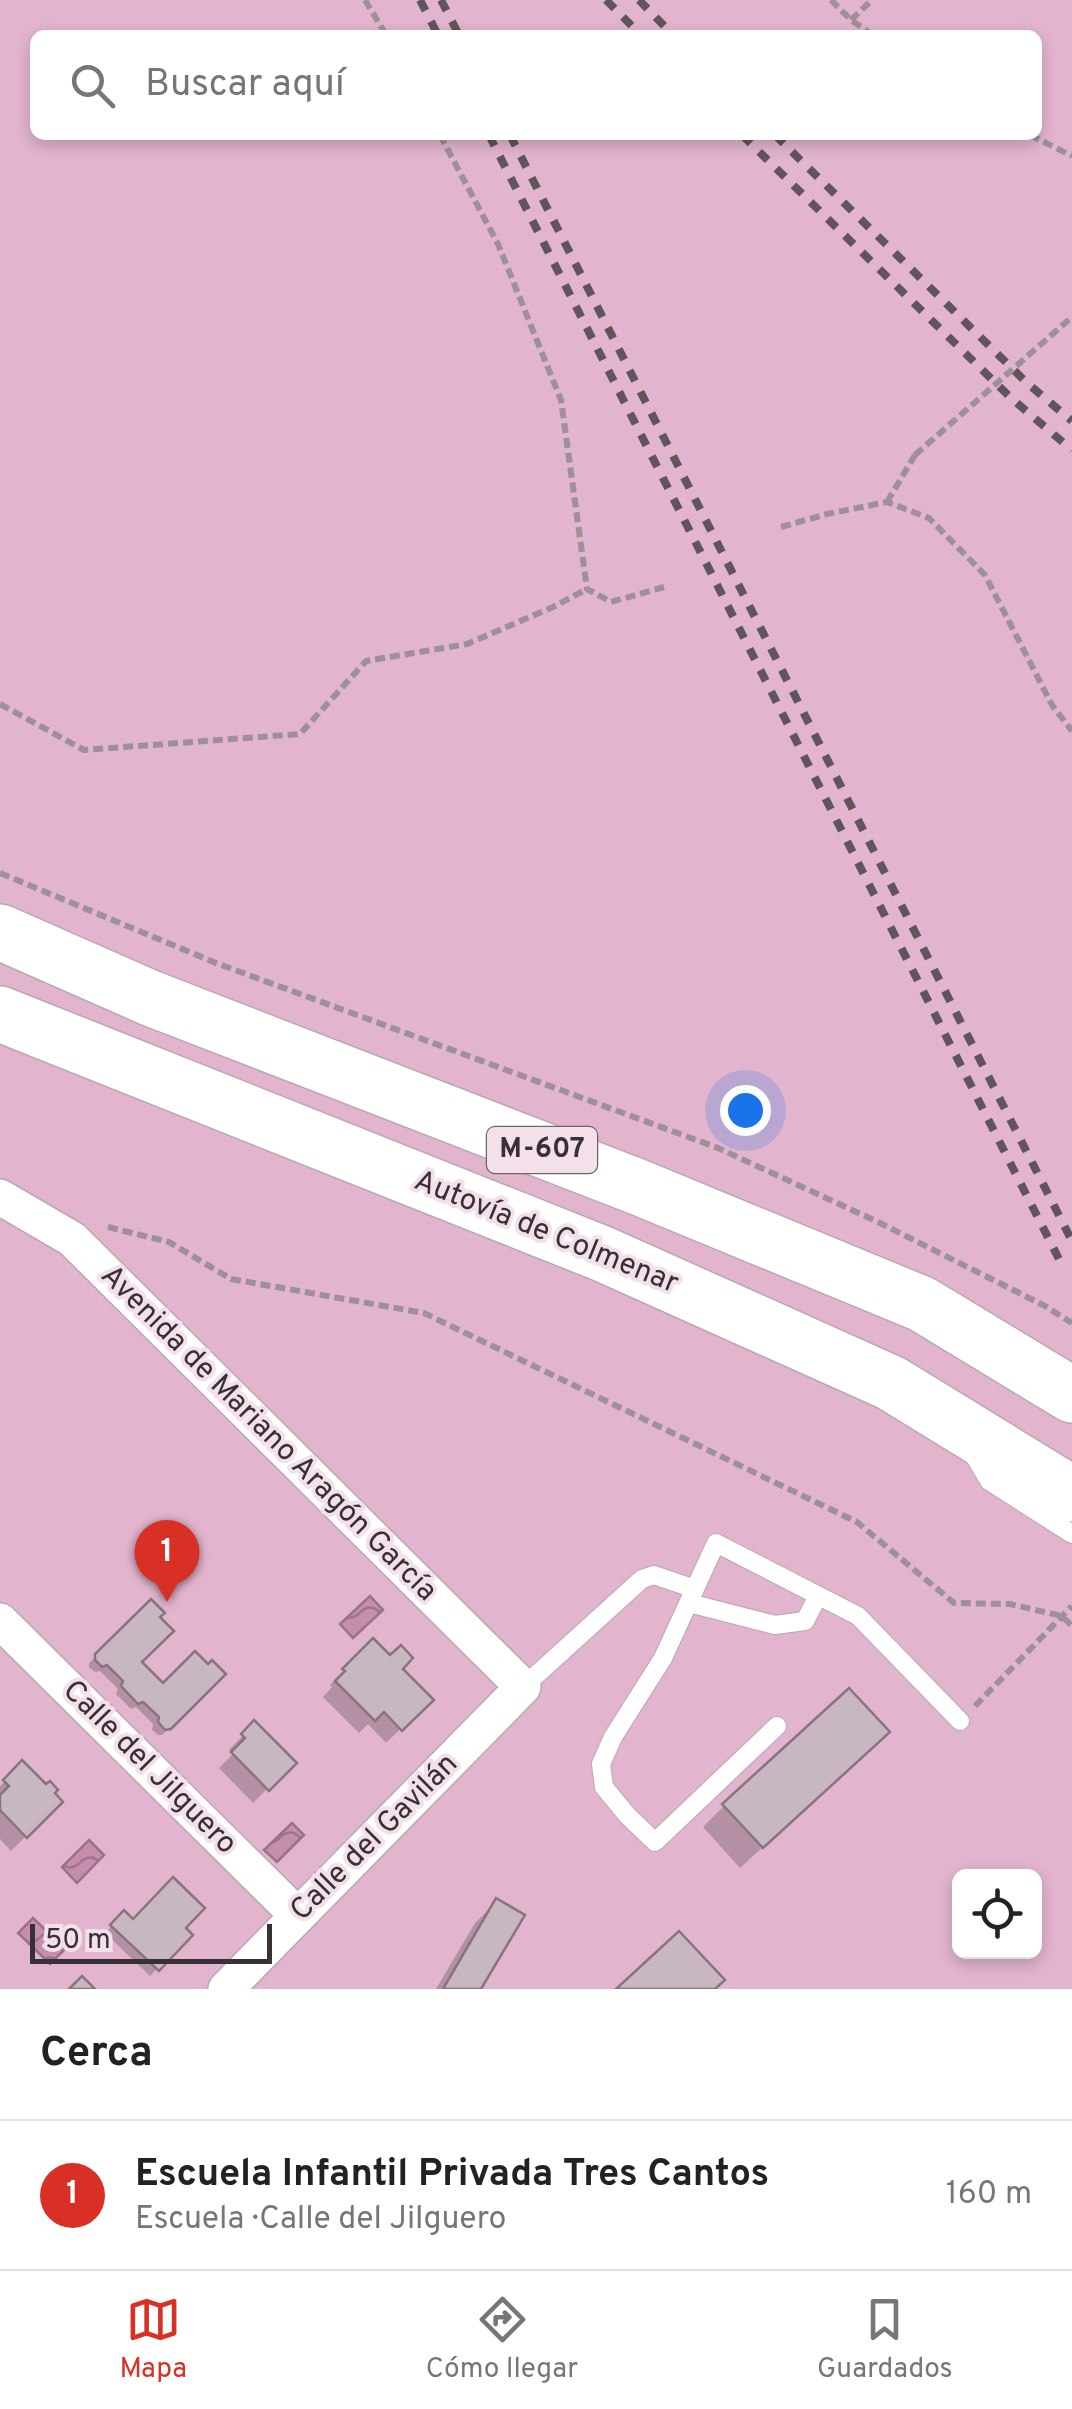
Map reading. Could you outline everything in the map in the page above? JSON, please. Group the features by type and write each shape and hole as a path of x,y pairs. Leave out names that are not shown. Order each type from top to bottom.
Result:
{"highway":[{"name":"M-607","path":"0,932 150,998 620,1180 922,1304 1072,1394"},
{"name":"Autovía de Colmenar","path":"0,1014 604,1254 891,1383 1072,1494"}],"street":[{"name":"Avenida de Mariano Aragón García","path":"0,1198 72,1239 523,1687"},
{"name":"Calle del Jilguero","path":"0,1621 298,1916"},
{"name":"Calle del Gavilán","path":"226,1989 523,1687"}],"lane":[{"path":"954,1422 989,1482 1072,1534"},
{"path":"777,1726 655,1842 604,1787 601,1764 613,1736 663,1658 716,1543 858,1616 960,1721"},
{"path":"523,1687 642,1580 654,1575 692,1596 775,1624 804,1622 818,1596"}],"path":[{"path":"365,0 383,30"},
{"path":"830,0 865,30"},
{"path":"851,20 872,0"},
{"path":"443,140 498,244 561,400 587,589"},
{"path":"1040,140 1072,156"},
{"path":"887,502 916,456 1072,318"},
{"path":"780,527 887,502 929,518 986,575 1052,705 1072,732"},
{"path":"587,589 611,602 664,587"},
{"path":"0,704 84,750 300,734 366,660 468,644 587,589"},
{"path":"0,873 216,963 718,1148 878,1222 1072,1323"},
{"path":"98,1224 169,1242 231,1279 424,1314 857,1522 954,1604 1010,1604 1062,1616 1072,1626"},
{"path":"960,1721 1072,1606"}],"shaded area":[{"path":"0,0 1072,0 1072,1989 0,1989"}],"water":[{"path":"370,1596 383,1610 353,1638 340,1624"},
{"path":"292,1823 304,1835 277,1862 264,1850"},
{"path":"89,1840 104,1855 77,1883 62,1867"},
{"path":"33,1918 65,1949 50,1964 18,1933"}],"building":[{"path":"151,1599 165,1613 160,1617 174,1631 142,1662 163,1683 195,1651 226,1674 171,1729 165,1730 158,1722 159,1717 143,1702 138,1704 107,1665 102,1667 95,1660 95,1654"},
{"path":"373,1638 390,1655 401,1645 413,1658 403,1669 434,1700 402,1731 384,1712 375,1721 335,1681"},
{"path":"849,1688 890,1732 763,1848 722,1804"},
{"path":"254,1720 297,1763 269,1791 231,1752 245,1738 241,1734"},
{"path":"22,1760 46,1784 50,1781 63,1802 27,1838 0,1810 0,1795 9,1786 3,1780"},
{"path":"173,1877 205,1908 186,1928 193,1935 159,1971 110,1925 124,1910 133,1919"},
{"path":"496,1898 525,1915 481,1989 443,1989"},
{"path":"679,1931 725,1980 715,1989 616,1989"},
{"path":"82,1976 95,1989 69,1989"}],"railway":[{"path":"420,0 435,30"},
{"path":"441,0 456,30"},
{"path":"606,0 636,30"},
{"path":"639,0 668,30"},
{"path":"492,140 1062,1265"},
{"path":"513,140 1072,1241"},
{"path":"747,140 1011,398 1072,450"},
{"path":"780,140 1027,383 1072,421"}],"place":[{"name":"Escuela Infantil Privada Tres Cantos","path":"167,1602"}]}
